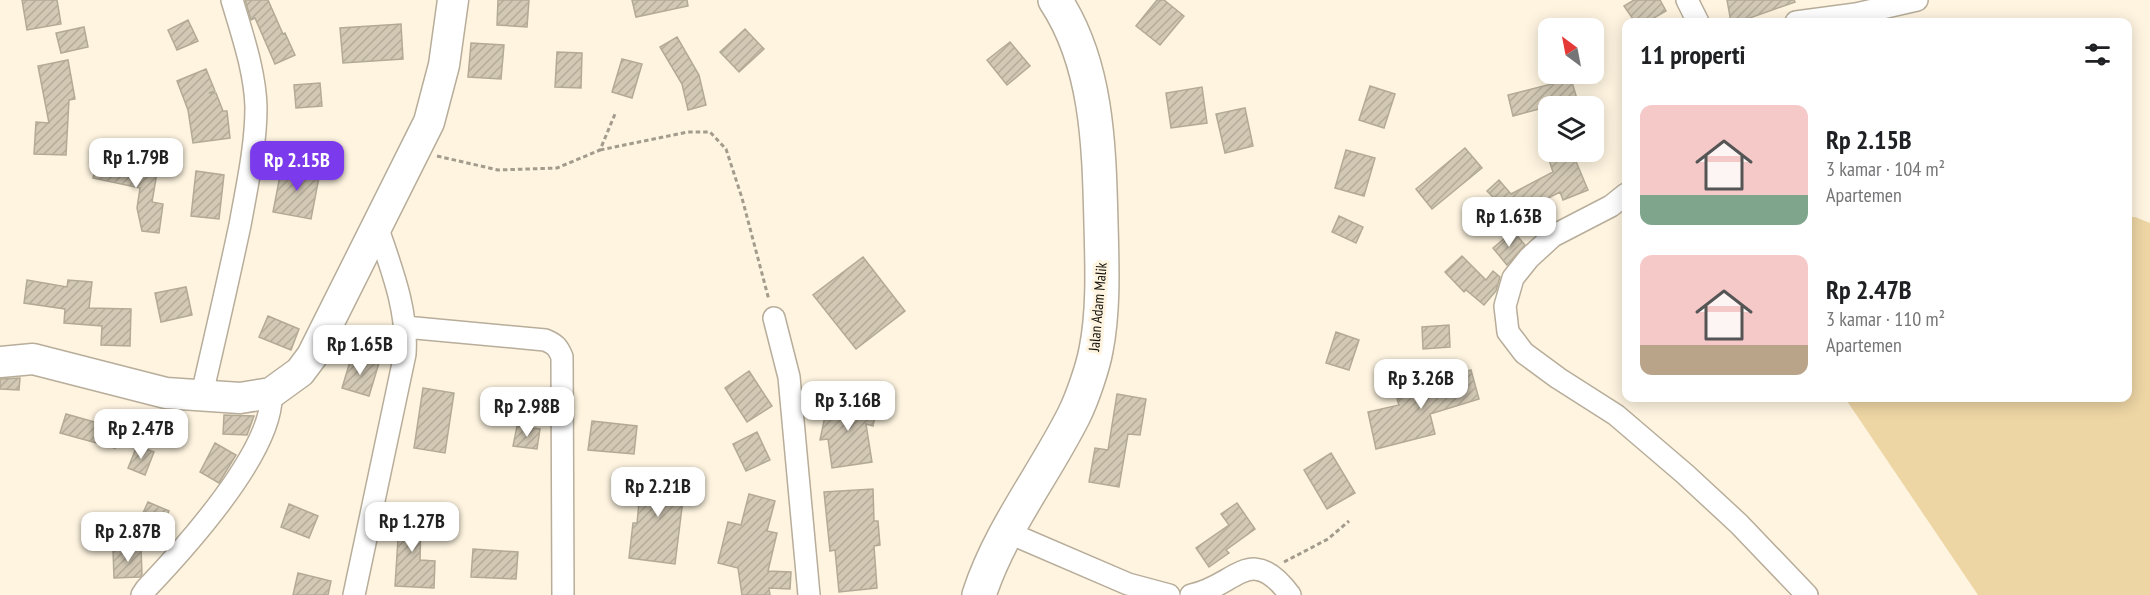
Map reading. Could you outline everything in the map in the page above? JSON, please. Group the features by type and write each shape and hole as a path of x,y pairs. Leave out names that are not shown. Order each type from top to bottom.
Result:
{"highway":[{"name":"Jalan Adam Malik","path":"979,595 1007,532 1075,413 1096,351 1103,274 1099,161 1090,87 1077,44 1055,0"}],"main road":[{"path":"0,362 33,358 166,393 240,398 271,393 300,372 312,356 415,151 434,106 444,65 453,0"}],"street":[{"path":"202,394 231,271 253,146 256,106 254,87 232,0"},
{"path":"1688,0 1696,18"},
{"path":"1826,18 1856,14 1917,0"},
{"path":"1622,197 1611,206 1553,237 1528,258 1513,278 1505,306 1508,332 1524,353 1616,415 1685,474 1740,524 1807,595"},
{"path":"354,595 405,354 402,302 377,226"},
{"path":"774,318 789,377 809,595"},
{"path":"405,327 545,340 555,344 558,348 562,357 563,595"},
{"path":"142,595 193,538 235,480 259,441 267,423 271,408 271,393"},
{"path":"1007,532 1128,584 1169,595"},
{"path":"1191,595 1212,588 1230,576 1255,569 1269,572 1280,581 1290,595"}],"path":[{"path":"600,150 615,114"},
{"path":"415,151 498,170 557,168 600,150 688,132 710,132 726,149 742,198 774,318"},
{"path":"1269,572 1268,569 1328,539 1349,521"}],"shaded area":[{"path":"2132,217 2150,223 2150,595 1978,595 1848,402 2132,402"}],"building":[{"path":"22,0 57,0 61,24 27,30"},
{"path":"245,0 268,0 295,55 275,64 255,18 251,20"},
{"path":"498,0 529,0 527,27 497,25"},
{"path":"632,0 687,0 688,6 636,17"},
{"path":"1157,0 1164,0 1184,16 1160,45 1136,26"},
{"path":"1634,0 1660,0 1666,11 1654,18 1632,18 1624,6"},
{"path":"1727,0 1794,0 1795,2 1750,18 1730,18"},
{"path":"188,20 198,41 177,50 168,30"},
{"path":"401,24 403,59 343,63 340,28"},
{"path":"84,27 88,47 61,53 56,33"},
{"path":"745,29 764,49 739,72 720,52"},
{"path":"677,37 699,75 706,105 688,110 682,84 660,47"},
{"path":"1010,42 1030,66 1007,85 987,60"},
{"path":"471,43 504,45 501,79 468,77"},
{"path":"557,52 582,53 581,88 555,87"},
{"path":"622,59 642,64 632,98 612,92"},
{"path":"68,60 75,99 69,100 66,155 34,154 36,122 49,123 38,66"},
{"path":"206,69 215,91 209,93 216,93 223,111 227,111 230,138 193,143 188,110 177,81"},
{"path":"320,83 322,106 296,108 294,85"},
{"path":"1551,84 1572,84 1576,96 1538,96 1538,109 1513,116 1508,95"},
{"path":"1370,86 1395,94 1384,128 1359,120"},
{"path":"1202,87 1207,123 1171,128 1166,93"},
{"path":"1245,108 1253,146 1225,153 1216,114"},
{"path":"1465,148 1482,168 1432,209 1416,189"},
{"path":"1346,150 1375,158 1364,196 1335,188"},
{"path":"97,161 158,167 152,202 163,204 159,233 142,231 137,208 140,188 93,178"},
{"path":"1550,162 1576,162 1588,190 1563,200 1560,192 1527,209 1535,218 1521,229 1499,201 1487,191 1499,180 1511,194 1553,172"},
{"path":"282,165 320,172 311,219 273,212"},
{"path":"196,171 224,175 219,219 191,216"},
{"path":"1339,216 1363,227 1356,243 1332,232"},
{"path":"1513,231 1525,245 1507,265 1493,248"},
{"path":"1462,256 1486,280 1493,271 1500,277 1496,291 1484,305 1466,290 1464,292 1445,272"},
{"path":"863,257 905,311 856,349 813,295"},
{"path":"27,280 67,287 68,280 92,282 89,308 131,309 130,346 101,345 102,326 64,323 65,309 24,303"},
{"path":"186,287 192,315 161,322 155,293"},
{"path":"268,316 299,329 291,350 259,337"},
{"path":"1449,325 1450,347 1423,349 1422,327"},
{"path":"1336,332 1359,340 1349,370 1326,363"},
{"path":"352,355 379,363 369,396 342,388"},
{"path":"1471,370 1479,399 1430,414 1435,434 1376,449 1368,412 1399,405 1397,399 1432,390 1430,382"},
{"path":"749,371 772,406 747,422 725,388"},
{"path":"20,378 19,390 0,389 0,379"},
{"path":"423,388 454,393 445,453 414,448"},
{"path":"1117,394 1146,399 1140,435 1128,434 1119,487 1089,482 1095,448 1108,450"},
{"path":"829,397 877,406 873,426 866,424 872,462 832,468 828,439 820,440"},
{"path":"101,412 123,419 115,448 60,433 66,414 98,423"},
{"path":"224,415 254,416 247,435 223,434"},
{"path":"592,421 637,426 634,454 588,450"},
{"path":"517,426 540,429 537,449 513,446"},
{"path":"757,432 770,460 746,471 733,444"},
{"path":"215,443 236,455 219,483 200,472"},
{"path":"137,446 154,452 145,475 128,468"},
{"path":"1331,453 1355,493 1327,509 1304,470"},
{"path":"642,471 686,475 675,564 629,558 633,523 637,523"},
{"path":"873,489 874,521 878,521 880,545 874,546 877,588 839,592 835,550 830,551 824,492"},
{"path":"749,494 775,501 767,531 777,533 768,571 791,572 790,589 769,588 770,595 742,595 738,568 718,563 728,522 741,525"},
{"path":"148,502 169,511 159,534 138,524"},
{"path":"1237,503 1255,529 1226,550 1229,553 1209,567 1196,548 1229,525 1221,514"},
{"path":"289,504 318,516 309,538 281,527"},
{"path":"395,511 421,512 420,560 435,561 434,588 395,586 398,539 395,539"},
{"path":"141,548 142,574 140,577 114,578 113,550"},
{"path":"473,549 518,552 516,579 471,577"},
{"path":"298,573 331,581 328,595 293,595"}]}
